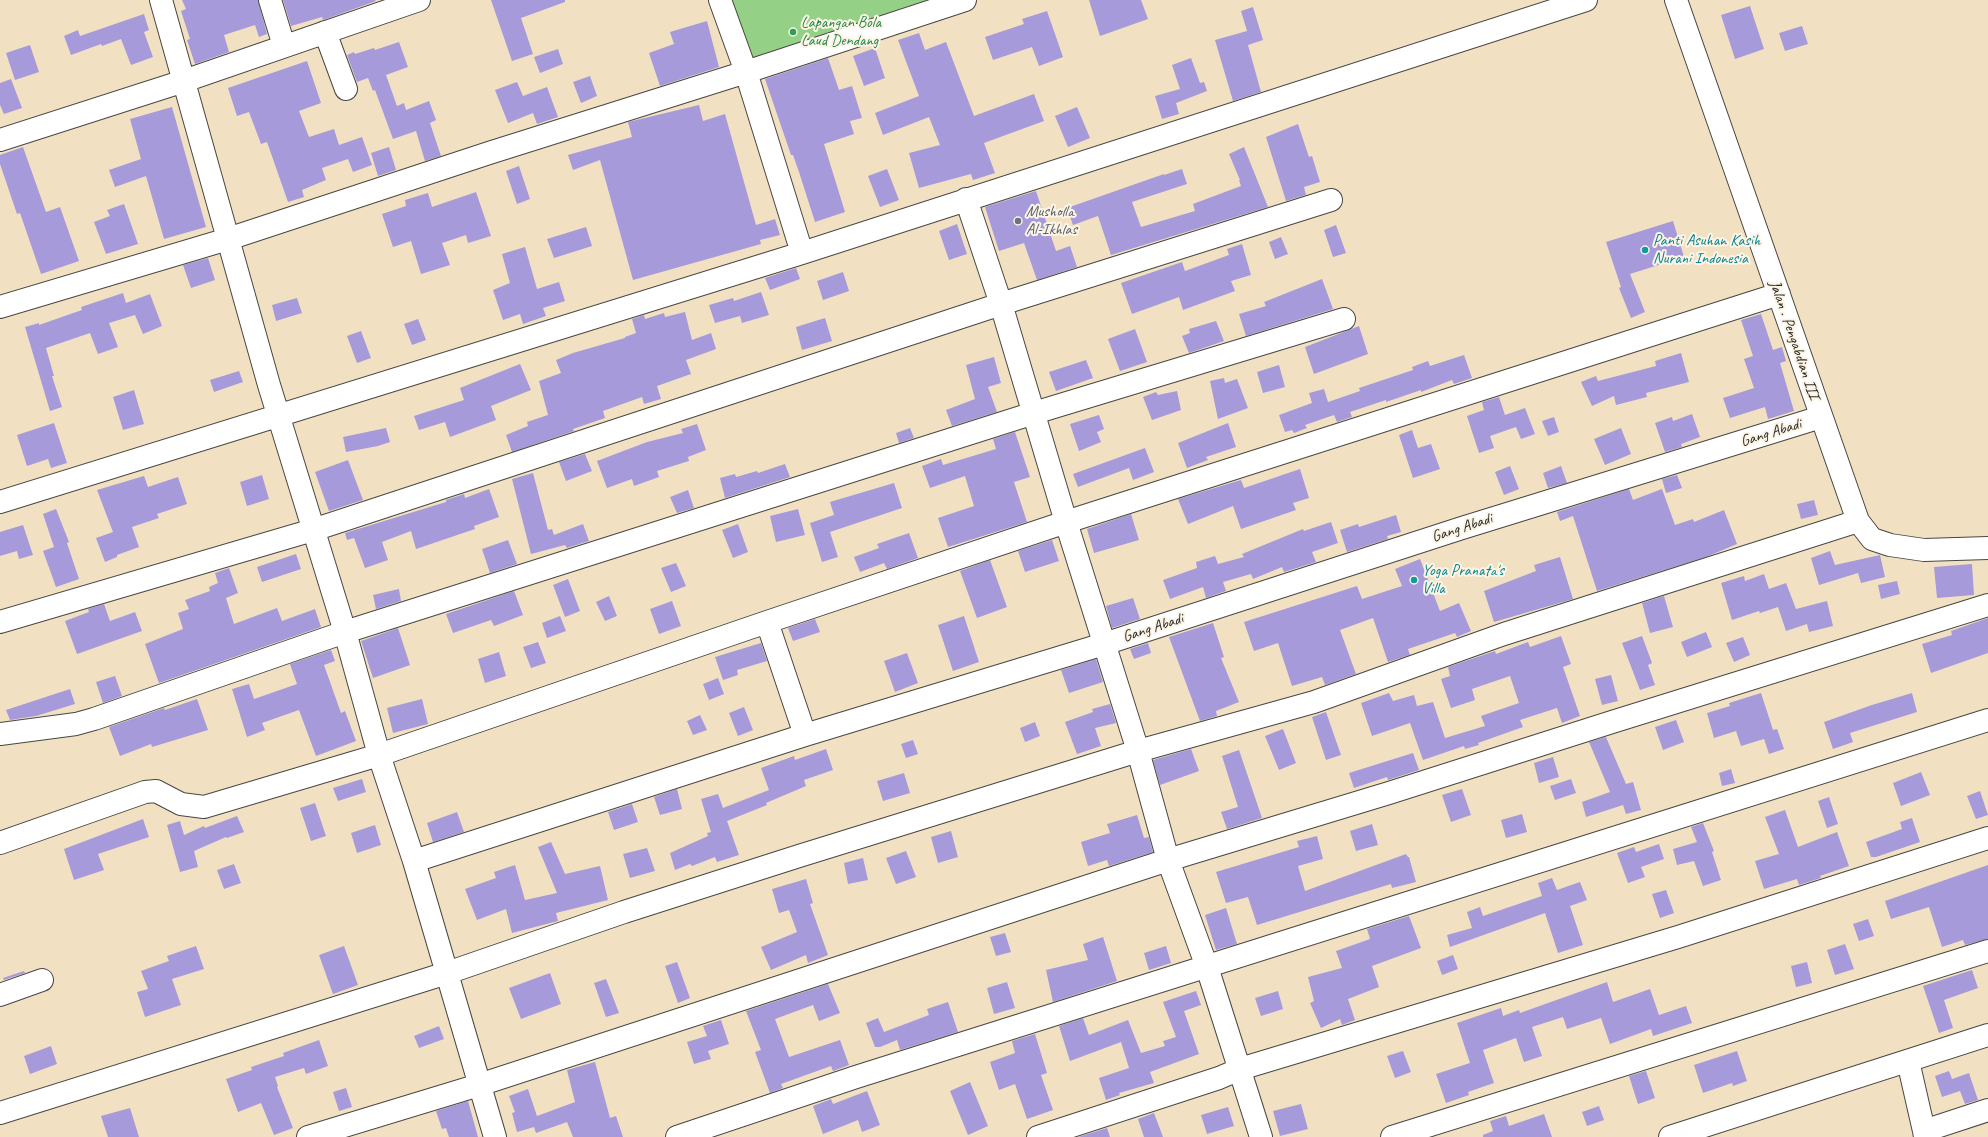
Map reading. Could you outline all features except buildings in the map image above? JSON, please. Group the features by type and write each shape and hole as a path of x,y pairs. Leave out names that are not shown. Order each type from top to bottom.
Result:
{"street":[{"path":"161,0 278,414 345,632 379,756 414,861 495,1137"},
{"path":"270,0 284,46"},
{"path":"0,140 184,81 419,0"},
{"path":"720,0 746,72 802,253"},
{"path":"0,308 228,239 489,152 746,72 965,0"},
{"path":"0,502 278,414 802,253 1586,0"},
{"name":"Jalan . Pengabdian III","path":"1676,0 1858,521 1872,539 1890,545 1924,550 1988,548"},
{"path":"325,32 346,89"},
{"path":"966,199 1001,304 1066,522 1138,751 1168,860 1207,967 1261,1137"},
{"path":"0,622 313,530 1001,304 1331,200"},
{"path":"0,843 145,792 156,791 181,804 204,807 379,756 767,622 1066,522 1779,294"},
{"path":"0,734 45,729 88,721 345,632 1034,413 1344,319"},
{"name":"Gang Abadi","path":"414,861 805,735 1104,644 1462,528 1821,417"},
{"path":"0,1113 447,973 632,910 1138,751 1314,702 1504,634 1858,521"},
{"path":"308,1137 479,1085 1168,860 1389,793 1620,719 1988,605"},
{"path":"767,622 805,735"},
{"path":"677,1137 856,1077 1988,720"},
{"path":"1038,1137 1219,1078 1240,1069 1678,937 1988,838"},
{"path":"1392,1137 1988,951"},
{"path":"0,995 42,980"},
{"path":"1670,1137 1988,1035"},
{"path":"1908,1061 1924,1134 1988,1110"}],"green space":[{"name":"Lapangan Bola Laud Dendang","path":"728,0 943,0 750,65"}],"place":[{"name":"Lapangan Bola Laud Dendang","path":"793,32"},
{"name":"Musholla Al-Ikhlas","path":"1018,221"},
{"name":"Panti Asuhan Kasih Nurani Indonesia","path":"1645,250"},
{"name":"Yoga Pranata's Villa","path":"1414,580"}]}
